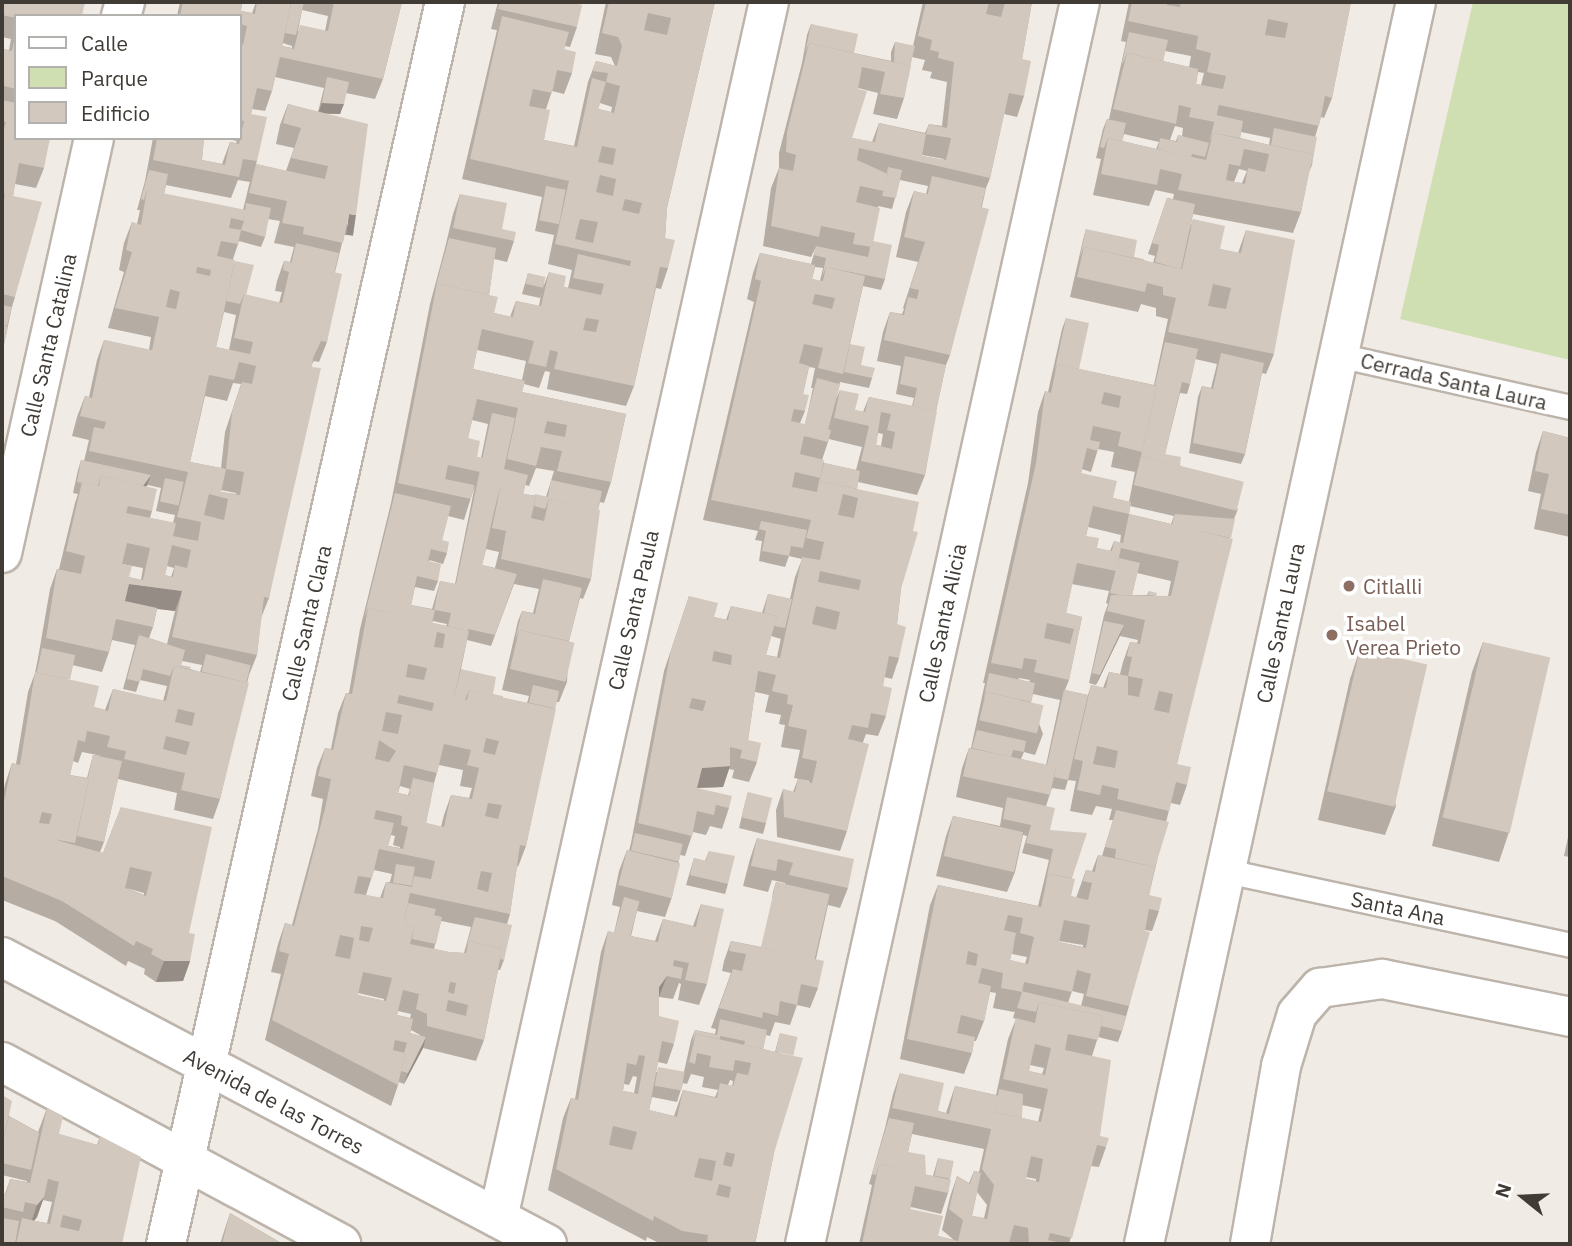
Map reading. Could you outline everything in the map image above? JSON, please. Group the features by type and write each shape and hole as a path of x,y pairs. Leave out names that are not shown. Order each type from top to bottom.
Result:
{"street":[{"name":"Calle Santa Clara","path":"166,1244 445,2"},
{"name":"Calle Santa Paula","path":"498,1219 769,2"},
{"name":"Calle Santa Alicia","path":"805,1244 1080,2"},
{"name":"Calle Santa Laura","path":"1144,1244 1416,2"},
{"name":"Calle Santa Catalina","path":"2,553 94,140"},
{"name":"Avenida de las Torres","path":"2,957 547,1244"},
{"path":"1250,1244 1297,1014 1320,988 1353,979 1570,1017"},
{"path":"2,1062 341,1244"}],"lane":[{"name":"Cerrada Santa Laura","path":"1338,355 1570,407"},
{"name":"Santa Ana","path":"1226,871 1570,945"}],"green space":[{"path":"1473,2 1570,2 1570,360 1400,319"}],"building":[{"path":"2,2 85,2 82,14 14,14 14,18 2,15"},
{"path":"183,2 242,2 241,11 255,14 257,2 291,5 282,46 294,49 300,25 328,31 334,2 402,2 383,79 280,57 272,91 257,88 251,114 267,117 257,161 243,159 239,177 153,160 157,140 204,140 202,160 225,165 230,142 239,144 242,140 242,45 247,26 242,25 242,14 180,14"},
{"path":"291,2 304,2 296,35 285,33"},
{"path":"500,2 570,2 582,5 577,27 498,9"},
{"path":"609,2 715,2 667,208 665,238 675,240 668,268 660,267 634,386 554,369 558,352 550,350 546,367 528,363 534,341 482,329 473,369 525,381 522,392 626,414 611,482 557,471 562,451 541,447 536,466 507,459 518,408 477,399 468,438 480,441 477,457 483,458 480,472 448,465 445,479 474,485 471,499 398,483 437,283 498,297 494,313 513,317 516,301 541,306 549,272 566,276 564,287 601,295 604,284 573,278 578,254 630,266 631,261 555,244 569,181 470,159 502,16 569,32 564,49 576,52 572,73 557,70 552,93 533,89 529,106 550,110 544,140 577,147 592,78 606,82 608,73 593,71 596,61 617,66 622,46 618,37 602,33","holes":["648,13 671,18 667,35 644,30","606,82 620,86 614,113 598,109","602,146 616,149 613,165 598,162","600,175 616,179 613,196 596,192","625,199 642,203 639,214 622,210","580,219 598,222 593,243 575,239","586,318 599,320 596,332 583,330","547,421 567,425 565,437 544,433"]},
{"path":"926,2 989,2 986,14 1001,17 1005,2 1032,2 1022,59 1031,61 1024,96 1009,93 990,178 859,148 857,160 888,174 884,191 860,186 856,202 880,208 872,247 853,244 855,233 821,226 819,237 771,226 779,168 793,171 796,155 786,152 787,132 809,43 911,66 904,98 880,94 885,72 862,67 858,89 867,91 852,138 875,142 879,123 926,134 929,124 947,128 954,62 938,58 939,52 930,50 932,40 918,36","holes":["926,134 951,138 946,160 922,156"]},
{"path":"1132,2 1167,2 1167,5 1180,7 1181,2 1351,2 1332,98 1325,96 1319,126 1219,105 1215,122 1189,117 1191,108 1179,105 1176,124 1113,109 1127,53 1198,69 1196,84 1223,89 1226,76 1207,72 1211,53 1196,49 1198,36 1128,21","holes":["1268,19 1288,23 1285,38 1265,35"]},
{"path":"811,24 858,34 854,53 809,43 805,53"},
{"path":"1129,32 1168,40 1163,61 1127,53 1122,63"},
{"path":"14,42 14,88 4,86 2,100 2,49 12,51"},
{"path":"895,42 915,46 910,66 894,62"},
{"path":"327,77 349,82 344,104 322,103"},
{"path":"2,100 14,103 14,140 50,140 44,168 19,163 13,196 42,202 15,297 2,294 2,210 5,194 2,193 2,134 6,122 2,121"},
{"path":"288,104 368,124 356,215 349,214 343,243 303,234 304,227 282,223 287,201 249,193 256,164 325,179 328,166 291,158 301,128 283,123"},
{"path":"1216,115 1243,121 1240,138 1213,133 1209,143"},
{"path":"1107,119 1126,123 1122,141 1108,138 1104,148 1100,147"},
{"path":"1274,128 1317,137 1312,165 1313,154 1271,145"},
{"path":"1213,133 1313,154 1301,212 1178,190 1182,174 1160,169 1157,185 1101,174 1108,138 1206,160","holes":["1244,149 1269,154 1265,172 1248,168 1245,184 1226,180 1229,164 1240,166"]},
{"path":"1178,135 1209,143 1205,157 1192,154 1191,157 1158,149 1160,138 1177,142"},
{"path":"888,167 902,170 896,198 882,196"},
{"path":"149,170 168,174 164,194 147,190 144,200 141,199"},
{"path":"932,176 986,188 981,208 928,195"},
{"path":"546,186 566,190 559,224 539,220"},
{"path":"147,190 246,210 244,221 231,218 229,228 241,230 238,244 221,241 217,256 235,260 216,347 250,354 253,342 234,338 244,294 282,303 289,272 283,270 284,261 342,274 327,342 321,341 313,358 312,367 321,368 269,598 264,597 257,655 172,637 182,591 129,584 125,601 157,608 153,627 116,619 109,652 46,638 57,569 81,574 85,556 66,551 82,482 99,486 101,476 157,489 152,511 128,506 126,513 176,523 173,536 198,541 201,522 177,517 188,472 89,451 94,427 104,429 106,422 80,416 85,396 92,398 104,340 152,350 159,317 115,308 132,252 126,250 132,222 141,225","holes":["197,267 211,270 210,276 196,273","170,289 180,292 176,309 166,307","239,362 256,366 252,384 242,382 232,412 226,469 190,462 209,375 234,380","226,469 244,472 240,495 221,492","209,494 228,499 224,520 204,515","127,543 150,548 143,580 129,577 132,566 122,564","172,545 191,550 187,568 175,565 173,577 165,575"]},
{"path":"914,191 989,209 950,355 884,340 890,312 904,315 908,297 917,299 919,290 910,288 925,242 904,237"},
{"path":"460,194 507,203 502,229 516,232 514,241 453,228"},
{"path":"1167,198 1195,204 1181,269 1155,262 1159,245 1152,243"},
{"path":"246,203 271,208 265,237 241,230"},
{"path":"1193,219 1225,226 1220,249 1241,253 1246,230 1295,240 1274,354 1168,332 1176,298 1163,295 1163,287 1147,283 1145,292 1077,277 1084,247 1182,269","holes":["1213,284 1231,288 1226,309 1208,306"]},
{"path":"1086,229 1137,240 1134,257 1144,260 1084,247 1080,257"},
{"path":"449,238 496,248 489,295 437,283 434,293"},
{"path":"873,241 892,245 885,279 826,267 822,277 826,258 814,255 816,246 868,257"},
{"path":"296,243 339,253 334,273 291,263"},
{"path":"760,253 815,265 812,279 823,281 826,267 865,276 843,374 818,368 823,348 804,344 799,363 809,366 803,394 809,395 805,411 794,409 791,421 831,430 828,442 804,436 800,454 824,460 820,478 795,472 792,487 817,492 819,481 919,502 913,531 918,532 901,589 897,624 906,627 899,658 889,656 883,686 892,688 886,716 871,713 868,728 852,725 848,739 869,744 847,831 784,817 783,789 795,792 798,779 812,783 817,761 802,758 807,730 788,726 793,705 787,704 788,695 772,691 776,675 758,671 748,740 761,743 757,762 740,758 742,750 730,747 730,766 702,768 697,788 732,796 729,808 716,805 714,815 697,811 692,836 638,823 671,650 689,596 718,603 714,617 728,620 731,606 777,616 766,655 780,658 802,557 820,560 824,542 806,538 811,520 711,500 761,281 755,279","holes":["815,294 835,298 832,309 812,304","843,494 858,498 854,518 838,515","820,571 861,580 859,590 818,582","816,606 840,612 836,630 812,624","714,651 732,655 731,665 712,661","692,698 706,701 703,711 689,708"]},
{"path":"235,261 254,265 246,295 244,294 240,304 226,301"},
{"path":"528,273 546,277 543,288 526,284"},
{"path":"2,305 12,307 7,326 2,325"},
{"path":"1066,318 1089,323 1079,369 1057,364 1054,374"},
{"path":"2,325 8,327 2,353"},
{"path":"1165,342 1198,349 1190,384 1182,382 1165,454 1181,457 1180,466 1141,456 1138,466 1157,386 1155,385"},
{"path":"850,344 865,347 861,365 875,368 872,378 844,372"},
{"path":"1221,353 1264,363 1245,454 1193,443 1202,386 1213,389"},
{"path":"905,356 946,365 936,411 913,406 917,388 900,384"},
{"path":"1057,364 1157,386 1142,452 1118,446 1121,432 1093,426 1090,440 1100,442 1098,451 1087,448 1081,473 1117,481 1113,498 1131,502 1129,514 1233,539 1177,764 1191,767 1187,785 1176,782 1169,811 1117,799 1119,789 1102,785 1100,795 1077,790 1083,761 1074,759 1091,685 1106,688 1109,672 1128,676 1132,657 1127,656 1130,642 1140,644 1145,620 1107,611 1111,595 1171,596 1179,561 1121,548 1116,571 1077,563 1066,613 1082,617 1069,680 1034,672 1037,660 1024,658 1022,669 991,663 1036,463 1045,391 1051,393","holes":["1104,392 1121,396 1119,408 1101,404","1093,506 1129,514 1123,543 1114,541 1112,551 1097,548 1099,538 1086,536","1047,623 1074,629 1070,644 1044,638","1128,676 1143,679 1139,697 1128,695","1159,691 1173,694 1169,713 1154,710","1097,746 1118,751 1115,768 1093,764"]},
{"path":"817,378 840,384 828,431 805,424"},
{"path":"840,390 859,394 855,410 865,412 869,397 937,411 925,475 861,461 869,426 834,418","holes":["881,412 891,414 887,430 895,432 892,449 876,445"]},
{"path":"492,413 515,418 504,469 528,475 523,494 500,489 482,565 517,574 495,635 448,626 451,613 435,610 432,623 368,608 364,618 395,493 451,506 442,540 449,542 447,553 431,549 428,561 441,564 438,581 417,576 411,605 434,610 440,581 456,584"},
{"path":"1543,431 1570,438 1570,515 1541,509 1549,474 1535,471"},
{"path":"1141,456 1244,482 1237,511 1134,485"},
{"path":"81,460 151,475 143,486 101,476 98,486 77,482"},
{"path":"824,463 860,471 857,489 819,481"},
{"path":"165,478 184,482 179,505 160,501"},
{"path":"551,480 602,491 598,510 549,499 545,509 534,506 535,494 548,497"},
{"path":"500,489 536,496 531,518 544,521 549,499 600,510 591,579 501,559 506,531 492,528"},
{"path":"1175,514 1235,519 1231,538 1172,525"},
{"path":"761,521 807,530 803,548 791,546 789,556 762,551 766,531 759,529"},
{"path":"1119,558 1140,563 1132,595 1110,593"},
{"path":"543,579 582,588 569,641 519,630 515,640 522,611 535,614"},
{"path":"768,594 792,599 785,628 774,626 777,616 764,613"},
{"path":"368,608 469,631 454,697 467,700 469,690 556,709 526,846 520,845 510,914 410,893 404,921 414,928 410,944 466,953 469,941 502,949 484,1040 427,1026 427,1014 416,1009 419,994 403,990 397,1015 413,1019 408,1043 395,1040 393,1050 405,1053 398,1085 272,1020 289,954 279,951 285,923 294,926 331,779 318,776 325,748 333,750 346,693 352,694","holes":["437,632 445,634 443,648 434,647","408,664 427,668 424,680 406,677","399,695 434,703 432,711 397,703","386,712 402,715 398,734 382,731","486,738 499,741 495,755 483,752","379,740 396,751 389,762 375,759","444,744 471,750 467,765 479,768 472,799 451,795 444,827 426,823 431,800 398,793 404,765 437,773","488,803 502,805 498,819 485,816","376,810 402,816 401,825 408,827 403,849 388,846 394,823 374,819","379,849 435,861 431,879 414,876 412,887 386,882 383,898 354,893 358,876 372,878","481,871 492,873 488,892 477,889","361,926 373,928 369,942 359,940","340,935 354,938 350,959 335,956","363,972 392,978 386,1001 358,995","450,982 456,983 454,994 448,992","448,1000 468,1005 466,1016 446,1011"]},
{"path":"1104,621 1124,625 1100,675 1092,673"},
{"path":"519,630 575,643 566,682 510,669"},
{"path":"139,635 185,650 181,665 191,667 190,669 174,666 170,676 143,669 140,682 127,679"},
{"path":"1483,642 1550,658 1510,833 1443,817"},
{"path":"42,648 75,655 70,680 37,672"},
{"path":"1360,649 1427,665 1394,807 1327,791"},
{"path":"206,654 251,665 246,683 202,671"},
{"path":"174,666 249,683 220,799 181,790 185,773 124,759 126,751 107,747 110,736 87,731 85,742 78,740 70,775 89,779 75,843 53,839 103,853 121,807 212,827 189,933 195,934 190,961 164,961 151,954 153,949 136,941 134,946 62,901 2,876 2,811 12,763 20,765 35,672 99,686 94,707 108,711 113,689 166,701","holes":["178,709 195,713 192,726 175,722","166,736 190,742 186,755 163,749","42,812 52,814 49,824 39,823","130,867 152,872 146,896 125,888"]},
{"path":"461,669 496,677 493,694 503,698 469,690 465,700 454,697"},
{"path":"989,673 1035,683 1031,702 986,692 983,702"},
{"path":"533,685 559,691 555,709 529,703"},
{"path":"1064,690 1088,695 1068,780 1054,777 1056,767 1047,765"},
{"path":"986,692 1043,705 1037,734 979,720"},
{"path":"977,730 1026,741 1024,752 1013,750 1011,757 972,748"},
{"path":"969,748 1056,767 1050,795 963,776"},
{"path":"93,755 122,761 104,842 77,836 89,779 79,776 88,778"},
{"path":"413,778 434,783 430,800 409,796"},
{"path":"748,792 772,798 766,823 742,817"},
{"path":"1007,797 1055,808 1050,830 1087,833 1072,878 1048,874 1045,884 1053,849 1026,843 1031,825 1003,819"},
{"path":"1116,810 1169,822 1155,867 1115,858 1116,849 1105,847"},
{"path":"953,816 1023,832 1014,872 944,856"},
{"path":"635,833 683,844 679,862 631,851"},
{"path":"757,838 854,859 848,888 789,875 793,863 778,859 776,871 751,866"},
{"path":"627,850 680,863 672,898 618,885"},
{"path":"709,851 735,856 728,884 690,875 694,858 706,861"},
{"path":"1098,855 1155,867 1149,895 1162,898 1159,911 1149,909 1145,931 1150,932 1129,1006 1086,996 1091,974 1077,970 1072,992 1024,982 1022,992 1001,988 1003,973 982,968 978,983 991,986 984,1021 961,1015 957,1033 975,1037 972,1053 907,1039 938,885 1041,907 1048,874 1075,879 1071,896 1088,900 1092,883 1083,881 1086,870 1095,872","holes":["1008,915 1023,918 1020,933 1034,937 1028,964 1010,960 1016,933 1004,930","1064,920 1090,925 1086,948 1059,942","968,951 978,954 976,966 966,964"]},
{"path":"396,864 415,867 412,886 393,883"},
{"path":"776,882 830,894 815,960 761,947"},
{"path":"624,897 639,901 630,937 614,933"},
{"path":"408,903 436,909 434,915 442,917 436,944 412,939 414,928 404,921"},
{"path":"701,904 724,909 707,984 685,980 689,963 674,960 673,966 683,968 681,979 667,976 659,987 659,1016 679,1021 674,1044 662,1041 649,1110 677,1117 683,1090 717,1098 720,1083 733,1086 737,1073 748,1075 751,1063 735,1060 733,1071 709,1067 711,1056 697,1053 695,1064 689,1062 696,1034 803,1058 774,1153 755,1244 707,1243 708,1235 682,1231 654,1216 653,1221 556,1169 571,1098 578,1100 608,931 658,942 663,919 696,927","holes":["639,1055 645,1056 638,1094 623,1091 627,1063 636,1065","613,1126 637,1132 632,1150 609,1145","726,1152 735,1154 732,1167 723,1165","699,1158 716,1161 712,1181 694,1177","719,1184 731,1187 729,1198 716,1195"]},
{"path":"475,917 512,925 504,960 500,959 502,949 469,941 465,951"},
{"path":"731,941 824,961 818,988 801,984 797,1005 780,1001 778,1016 763,1012 762,1018 719,1008 733,969 742,971 746,954 729,951"},
{"path":"1021,991 1126,1016 1122,1031 1101,1026 1103,1016 1039,1002 1036,1012 1017,1008"},
{"path":"1039,1002 1103,1016 1098,1040 1068,1034 1065,1050 1111,1060 1100,1136 1109,1138 1106,1147 1097,1145 1072,1238 1050,1233 1048,1240 1065,1244 1029,1244 1028,1228 1014,1225 1009,1243 1011,1244 862,1244 879,1164 951,1180 948,1193 915,1186 910,1209 943,1216 938,1236 958,1241 963,1220 949,1209 957,1176 970,1184 974,1171 981,1173 972,1216 987,1219 994,1185 982,1169 991,1129 892,1108 900,1073 944,1083 938,1111 949,1114 955,1086 999,1096 995,1112 1041,1122 1048,1089 1003,1079 1016,1018 1035,1023","holes":["1035,1044 1051,1048 1045,1075 1029,1071","1031,1156 1043,1159 1039,1182 1026,1179"]},
{"path":"720,1019 767,1030 763,1049 744,1045 745,1041 696,1034 692,1044 695,1030 717,1035"},
{"path":"410,1033 426,1037 408,1073 401,1071"},
{"path":"780,1033 798,1037 793,1056 776,1052"},
{"path":"658,1067 685,1072 681,1090 655,1086"},
{"path":"999,1089 1023,1094 1022,1118 995,1112"},
{"path":"2,1095 12,1101 2,1146"},
{"path":"47,1108 63,1116 59,1134 98,1145 100,1136 141,1157 122,1244 16,1244 22,1218 50,1224 59,1182 48,1179 44,1197 37,1205 25,1202 23,1212 2,1207 2,1193 6,1194 10,1179 30,1183","holes":["63,1215 82,1220 79,1231 60,1227"]},
{"path":"9,1116 39,1133 31,1170 2,1163 2,1146"},
{"path":"889,1118 914,1123 908,1152 925,1155 926,1175 879,1164 876,1175 872,1174"},
{"path":"938,1158 954,1161 950,1179 935,1176"},
{"path":"230,1213 283,1244 222,1244"},
{"path":"2,1218 19,1221 15,1244 2,1244"}],"place":[{"name":"Citlalli","path":"1349,586"},
{"name":"Isabel Verea Prieto","path":"1332,635"}]}
